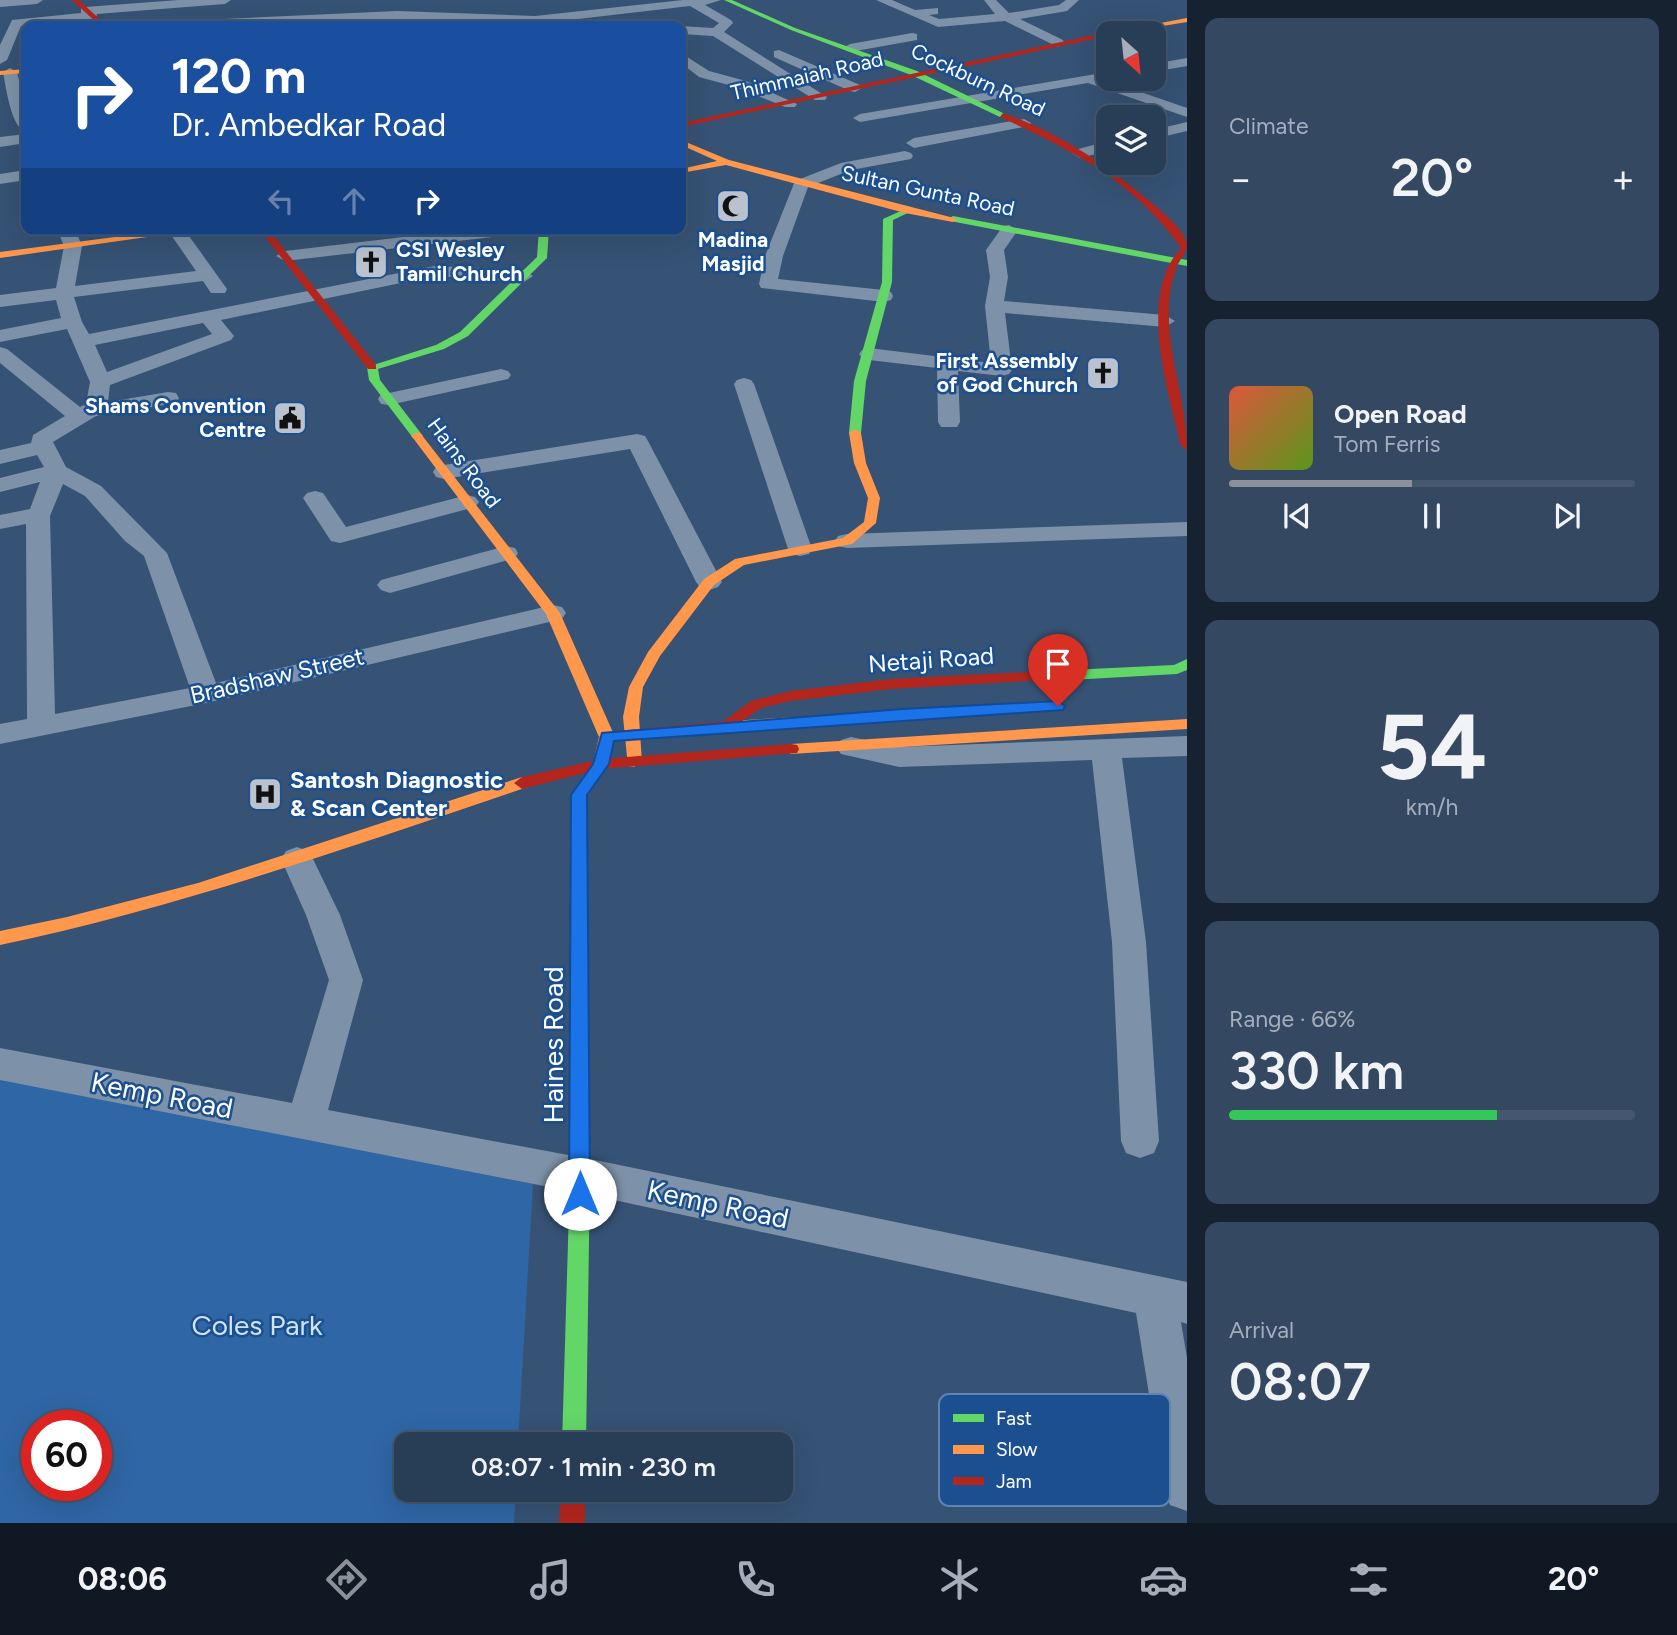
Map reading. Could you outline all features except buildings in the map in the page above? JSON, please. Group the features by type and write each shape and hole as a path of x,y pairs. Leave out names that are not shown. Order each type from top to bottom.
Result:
{"main road":[{"name":"Cockburn Road","path":"727,0 793,29 914,73 1024,123 1080,153 1103,167 1165,219 1183,253"},
{"name":"Thimmaiah Road","path":"1166,24 1187,20"},
{"name":"Thimmaiah Road","path":"686,124 790,104 914,73 1096,36"},
{"name":"Sultan Gunta Road","path":"686,144 726,162 908,211 1009,230 1183,253"},
{"path":"686,170 726,162"},
{"path":"634,762 632,700 646,665 709,582 740,562 847,541 870,523 874,498 860,463 855,436 860,381 887,282 888,219 908,211"},
{"path":"0,255 69,238 115,235"},
{"name":"Hains Road","path":"268,235 372,367 375,380 553,613 607,737"},
{"path":"372,367 440,347 464,334 542,258 544,235"},
{"path":"1183,253 1166,288 1165,321 1187,446"},
{"name":"Netaji Road","path":"728,726 756,704 790,696 891,684 1177,669 1187,664"},
{"path":"632,700 650,732"},
{"path":"583,744 631,733 1065,706"},
{"path":"0,938 83,922 187,894 533,779 601,764 844,745 1187,724"},
{"name":"Haines Road","path":"574,1432 580,1175 579,795 601,764 607,737"},
{"path":"572,1523 573,1502"}],"street":[{"path":"0,3 37,0"},
{"path":"211,12 225,0"},
{"path":"552,21 715,0"},
{"path":"882,0 938,23 1007,17 1063,8 1073,0"},
{"path":"990,0 1007,17 1058,43"},
{"path":"72,21 89,13 211,12 405,1"},
{"path":"7,52 22,2"},
{"path":"693,3 721,28 820,97"},
{"path":"914,14 945,4"},
{"path":"480,7 492,21"},
{"path":"285,8 301,21"},
{"path":"638,9 656,21"},
{"path":"178,21 211,12 287,21"},
{"path":"327,21 397,15 428,21"},
{"path":"585,16 593,21"},
{"path":"0,24 21,115"},
{"path":"686,30 721,28 855,88"},
{"path":"850,48 912,37"},
{"path":"7,52 21,38"},
{"path":"686,62 704,74 741,84 790,104"},
{"path":"1166,66 1187,62"},
{"path":"860,118 1096,78"},
{"path":"1089,79 1187,113"},
{"path":"884,296 768,284 774,256 801,184 847,166 1024,123"},
{"path":"1166,132 1187,126"},
{"path":"0,142 21,140"},
{"path":"1080,153 1096,149"},
{"path":"0,179 21,176"},
{"path":"869,354 1002,369 994,294 999,275 993,255 996,244 1009,230"},
{"path":"179,235 239,319"},
{"path":"285,256 419,235"},
{"path":"69,238 64,295 100,382 96,407 41,440 57,471 93,491 134,537 155,553 206,694"},
{"path":"0,336 78,332 209,318 239,319 315,295 435,271 524,276"},
{"path":"0,301 208,275"},
{"path":"995,306 1165,321"},
{"path":"100,382 224,336 209,318"},
{"path":"0,353 84,414 168,398"},
{"path":"947,363 948,422"},
{"path":"389,398 501,375"},
{"path":"744,384 800,549"},
{"path":"444,472 637,441 709,582"},
{"path":"0,457 46,446"},
{"path":"0,485 57,471"},
{"path":"0,522 38,515 43,511 49,482 57,471"},
{"path":"315,498 340,536 467,502"},
{"path":"38,515 41,725"},
{"path":"847,541 1187,529"},
{"path":"390,585 506,553"},
{"name":"Bradshaw Street","path":"0,734 206,694 553,613"},
{"path":"844,745 899,757 1187,746"},
{"path":"1106,750 1129,942 1140,1141"},
{"path":"297,859 323,915 346,980 306,1122"},
{"name":"Kemp Road","path":"0,1064 580,1175 1173,1316"},
{"path":"1173,1316 1187,1488"}],"green space":[{"name":"Coles Park","path":"0,1079 533,1184 519,1432 394,1432 394,1502 515,1502 514,1523 0,1523"}],"traffic: fast":[{"path":"727,0 793,29 914,73 1003,115"},
{"path":"855,433 860,381 887,282 888,219 908,211"},
{"path":"953,219 1187,263"},
{"path":"417,436 375,380 372,367 440,347 464,334 542,258 544,235"},
{"path":"1070,675 1177,669 1187,664"},
{"path":"574,1432 580,1175 579,937"}],"traffic: slow":[{"path":"1166,24 1187,20"},
{"path":"0,73 21,71"},
{"path":"686,144 726,162"},
{"path":"686,170 726,162 908,211 953,219"},
{"path":"0,255 153,235"},
{"path":"634,762 631,717 636,687 653,655 709,582 740,562 847,541 870,523 874,498 860,463 855,433"},
{"path":"417,436 553,613 607,737"},
{"path":"728,726 1052,707"},
{"path":"791,749 1187,724"},
{"path":"579,937 579,795 601,764 607,737"},
{"path":"0,938 67,924 198,889 522,783"}],"traffic: jam":[{"path":"75,0 98,21"},
{"path":"686,124 1096,37"},
{"path":"1003,115 1070,146 1103,167 1165,219 1187,250"},
{"path":"268,235 372,367"},
{"path":"1187,248 1173,265 1164,306 1164,330 1171,380 1187,446"},
{"path":"607,737 728,726 756,704 790,696 891,684 1070,675"},
{"path":"522,783 601,764 791,749"},
{"path":"572,1523 573,1502"}],"place":[{"name":"Madina Masjid","path":"733,206"},
{"name":"CSI Wesley Tamil Church","path":"371,262"},
{"name":"First Assembly of God Church","path":"1103,373"},
{"name":"Shams Convention Centre","path":"290,418"},
{"name":"Santosh Diagnostic & Scan Center","path":"265,794"}],"route":[{"path":"580,1194 579,795 601,764 607,737 631,733 903,714 1058,706"}]}
